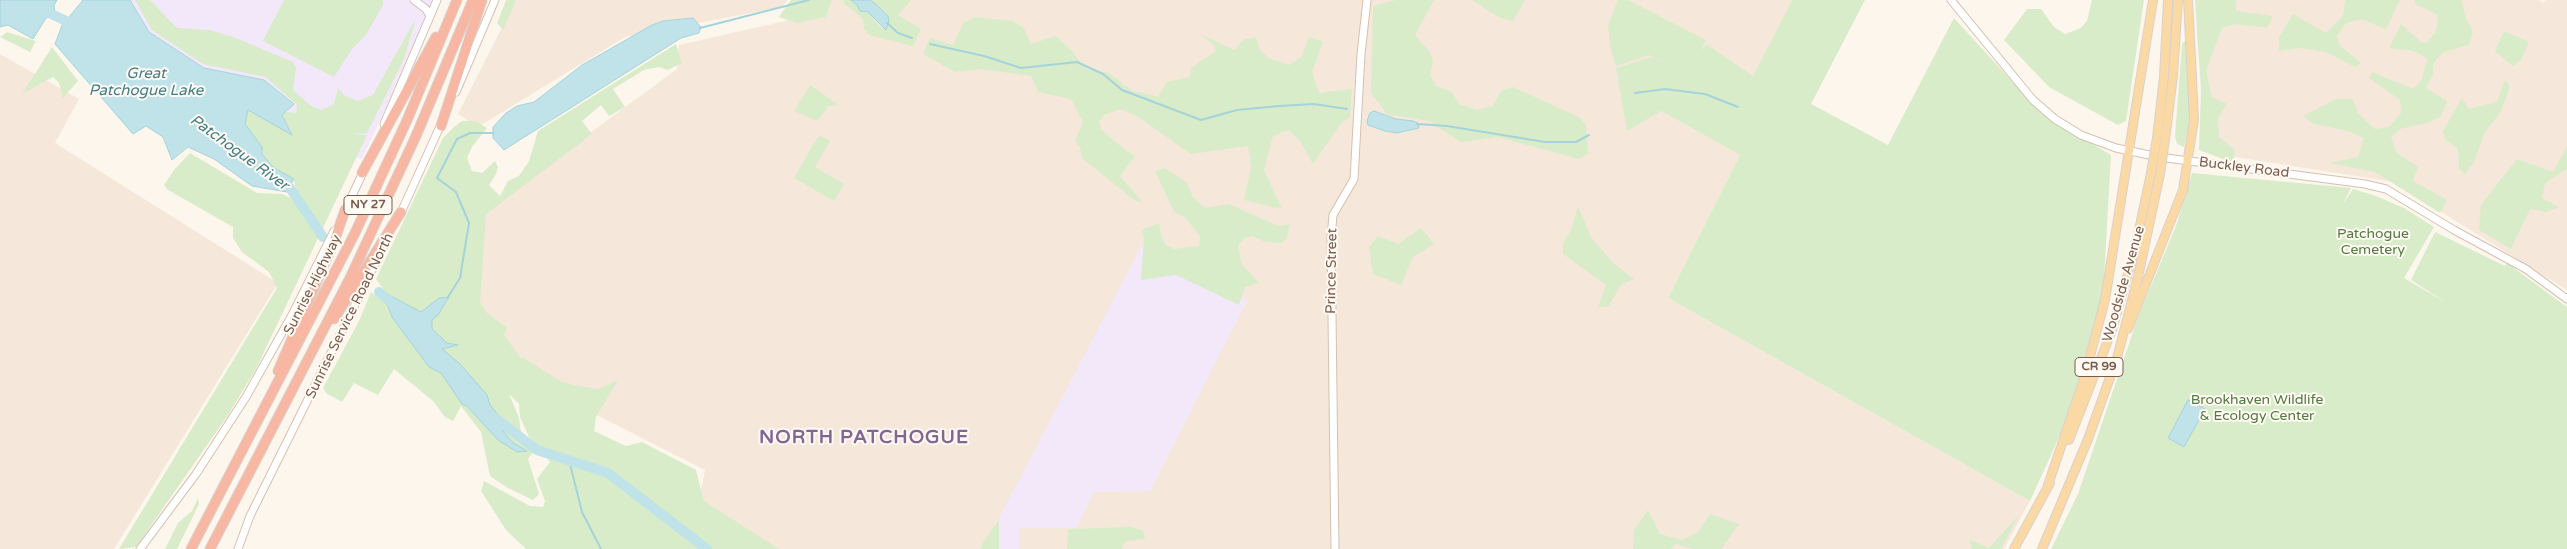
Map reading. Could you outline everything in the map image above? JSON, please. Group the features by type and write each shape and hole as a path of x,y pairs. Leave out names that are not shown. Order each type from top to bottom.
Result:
{"highway":[{"name":"Sunrise Highway","path":"191,549 355,233 401,134 457,0"},
{"path":"362,173 457,0"},
{"name":"Sunrise Highway","path":"210,549 358,261 416,136 474,0"},
{"path":"441,126 482,0"},
{"path":"266,403 284,355 334,242 345,210"},
{"path":"303,367 401,212"}],"main road":[{"path":"2048,486 2084,379 2101,315 2154,0"},
{"name":"Woodside Avenue","path":"2161,139 2168,0"},
{"name":"Woodside Avenue","path":"2042,549 2085,447 2116,358 2138,277 2173,76 2178,0"},
{"path":"2116,358 2178,208 2189,161 2194,119 2188,0"},
{"name":"Woodside Avenue","path":"2014,549 2048,486 2082,409 2112,330 2156,174"}],"street":[{"path":"414,0 426,9 430,16"},
{"path":"140,549 196,474 246,397 296,308 362,173 437,0"},
{"name":"Sunrise Service Road North","path":"238,549 250,516 401,212 441,126 495,0"},
{"name":"Prince Street","path":"1335,549 1331,238 1333,215 1354,179 1361,54 1367,0"},
{"name":"Buckley Road","path":"1951,0 2022,88 2044,110 2081,135 2104,145 2129,151 2189,161 2297,174 2386,189 2454,230 2526,268 2567,299"}],"shaded area":[{"path":"130,0 432,0 406,65 362,159 292,135 282,115 294,103 264,80 204,68 149,32"},
{"path":"516,0 788,0 782,7 625,37 478,127 458,114"},
{"path":"831,0 1792,0 1753,76 1707,44 1661,111 1740,155 1668,298 2030,501 2004,549 770,549 698,506 705,470 488,360 478,308 484,211 677,69 679,45 829,11"},
{"path":"2218,0 2539,0 2543,3 2546,0 2567,0 2567,290 2393,182 2210,153 2197,36"},
{"path":"0,54 79,99 55,143 278,283 114,549 0,549"},
{"path":"1142,245 1247,301 1150,491 1094,492 1076,528 1019,528 1019,549 983,549"}],"green space":[{"path":"135,0 150,0 177,28 210,30 233,37 293,62 296,68 293,90 310,105 321,110 334,104 338,88 344,95 357,101 373,95 416,18 404,59 367,133 353,134 367,135 256,369 228,415 136,547 119,549 277,288 269,272 242,252 233,238 233,227 168,190 164,185 174,170 190,153 257,193 282,194 295,200 306,220 320,233 295,186 294,179 273,167 262,154 262,147 245,124 247,109 292,133 282,115 286,112 296,113 297,105 266,77 203,64 152,30"},
{"path":"284,0 383,0 383,5 366,35 352,49 334,77 263,41"},
{"path":"506,0 516,0 503,30 497,23"},
{"path":"791,0 832,0 826,17 797,23 779,17"},
{"path":"844,0 851,0 868,12 881,28 888,16 870,0 911,0 898,15 921,29 913,46 869,35 864,29 863,19 844,3"},
{"path":"1396,0 1434,0 1415,35 1430,53 1433,61 1430,75 1436,86 1452,92 1459,104 1477,110 1493,106 1501,91 1513,87 1579,117 1586,124 1588,154 1579,159 1498,137 1461,142 1428,121 1387,114 1371,93 1373,6"},
{"path":"1472,0 1525,0 1513,21 1500,18"},
{"path":"1618,0 1628,0 1706,40 1701,51 1707,44 1753,76 1792,0 1865,0 1811,104 1888,145 1954,18 2042,114 2111,155 2103,296 2090,347 2065,424 2030,501 1668,298 1740,155 1661,111 1627,131 1616,68 1651,57 1668,65 1649,55 1616,66 1610,46 1608,25"},
{"path":"2092,0 2144,0 2126,121 2118,125 2049,87 2004,40 2027,9 2041,9 2054,27 2065,34 2081,28 2087,21"},
{"path":"2195,0 2236,0 2236,11 2273,16 2267,28 2235,24 2222,28 2206,70 2212,97 2227,104 2218,118 2219,137 2235,150 2233,163 2199,150 2201,90"},
{"path":"2345,0 2400,0 2386,29 2361,19 2346,23 2337,36 2340,46 2361,63 2355,67 2326,52 2300,48 2279,51 2279,37 2293,14 2326,33 2343,16"},
{"path":"2415,0 2462,0 2465,16 2473,32 2469,45 2443,52 2433,64 2433,74 2426,88 2447,101 2441,116 2430,122 2400,129 2391,137 2397,153 2418,167 2413,181 2447,200 2440,213 2375,172 2330,163 2358,157 2364,138 2348,131 2314,124 2303,116 2336,99 2353,99 2358,113 2375,129 2389,127 2401,113 2400,100 2369,78 2372,72 2413,89 2421,81 2428,59 2414,51 2389,48 2401,24 2422,43 2428,42 2436,31 2438,15 2415,4"},
{"path":"975,17 1012,21 1023,27 1031,44 1056,36 1073,52 1084,68 1109,73 1131,90 1158,97 1167,82 1190,77 1191,68 1216,51 1214,45 1200,34 1234,50 1243,40 1256,37 1260,50 1268,58 1289,65 1302,56 1309,37 1323,42 1312,72 1319,93 1352,89 1350,118 1341,123 1313,164 1300,141 1288,130 1273,136 1264,170 1282,209 1244,200 1251,168 1248,146 1191,154 1137,116 1120,109 1104,115 1099,122 1101,129 1135,156 1120,176 1143,203 1134,200 1082,158 1080,148 1075,140 1083,122 1071,99 1038,92 1031,76 981,69 955,72 923,54 930,38 953,45 964,22"},
{"path":"2504,31 2529,42 2521,60 2513,66 2495,51"},
{"path":"7,32 36,41 30,52 0,37"},
{"path":"2186,40 2190,116 2184,147 2177,144 2175,136 2182,44"},
{"path":"676,44 682,63 668,70 659,67 644,70 613,89 625,107 609,116 601,105 582,121 592,134 486,214 480,303 487,313 507,328 504,335 522,360 522,357 562,382 574,385 598,389 618,380 596,417 594,431 626,446 642,442 696,470 704,501 779,549 526,549 506,530 481,491 484,481 530,506 543,507 545,501 537,479 550,462 529,437 520,417 519,404 509,394 519,418 522,439 533,452 528,459 539,494 533,500 508,488 490,476 481,432 461,406 453,421 445,417 433,401 394,369 378,395 354,383 342,402 326,393 323,388 359,321 371,292 381,300 387,294 376,279 443,138 454,127 462,121 475,121 487,128 472,147 467,158 472,171 482,173 495,161 498,167 489,185 500,196 508,181 519,176 529,161 538,131"},
{"path":"52,47 78,81 63,98 59,83 53,77 22,94"},
{"path":"2505,80 2509,84 2508,93 2501,111 2484,134 2474,162 2465,174 2459,168 2458,149 2445,139 2443,131 2462,98 2469,109 2497,102"},
{"path":"810,85 839,105 829,106 817,121 794,111"},
{"path":"819,135 830,141 815,167 844,184 834,201 794,178"},
{"path":"2567,146 2567,169 2545,183 2542,198 2559,207 2546,212 2530,209 2511,249 2479,230 2481,205 2517,159 2553,172"},
{"path":"1165,168 1186,182 1193,197 1205,208 1229,204 1278,226 1290,224 1287,238 1281,243 1265,242 1252,236 1244,238 1238,246 1242,264 1259,283 1245,287 1239,305 1176,275 1141,280 1144,238 1142,230 1159,223 1161,236 1166,245 1174,249 1199,246 1200,237 1186,218 1174,212 1155,171"},
{"name":"Brookhaven Wildlife & Ecology Center","path":"2192,173 2351,188 2343,204 2353,189 2376,196 2404,208 2434,227 2404,278 2447,303 2411,280 2435,232 2505,266 2507,263 2567,307 2567,549 2051,549 2078,494 2138,317 2176,226"},
{"path":"1578,206 1591,237 1612,262 1634,279 1621,285 1608,307 1598,307 1606,285 1563,254 1563,243 1571,230"},
{"path":"1421,228 1434,244 1413,257 1401,285 1373,274 1369,247 1378,236 1398,244"},
{"path":"198,498 199,504 177,549 165,549 178,523 192,511"},
{"path":"1648,510 1660,534 1683,540 1698,532 1710,514 1739,524 1721,549 1693,549 1676,544 1671,549 1633,549 1634,530"},
{"path":"2019,515 2001,549 1972,549 1969,539 1989,548"},
{"path":"999,520 999,549 980,549 984,541"},
{"path":"1131,527 1143,531 1145,539 1126,541 1121,549 1067,549 1068,529"}],"water":[{"path":"0,0 57,0 54,5 55,15 46,18 33,39 8,25 0,27"},
{"name":"Great Patchogue Lake","path":"83,0 130,0 149,32 204,68 264,80 294,104 282,115 292,135 248,110 245,124 262,147 262,154 273,167 294,179 287,192 252,186 214,159 188,147 172,160 163,137 146,126 133,134 55,44 64,20 69,17"},
{"path":"851,0 871,0 888,16 889,21 886,30 868,12 860,11"},
{"path":"693,18 701,27 699,33 681,38 504,150 493,138 493,127 506,113 517,106 534,102 582,65 652,25 663,21"},
{"path":"1374,111 1396,119 1413,121 1418,123 1419,128 1397,133 1368,125 1367,121 1370,113"},
{"path":"387,294 421,312 439,298 449,297 438,315 432,320 432,329 447,343 458,345 442,349 460,364 487,395 490,405 504,422 503,431 512,442 527,451 517,452 498,440 467,406 462,404 441,373 429,367 392,317 384,296"},
{"path":"2188,400 2205,409 2184,447 2168,438"}],"waterway":[{"path":"700,28 809,0"},
{"name":"Patchogue River","path":"43,10 64,20 74,28"},
{"path":"887,23 898,33 912,38"},
{"path":"930,44 984,56 1021,68 1077,62 1103,74 1122,90 1201,120 1237,110 1279,106 1314,104 1347,109"},
{"path":"1635,93 1665,89 1705,94 1738,107"},
{"path":"1417,124 1447,126 1545,142 1576,142 1589,135"},
{"path":"448,297 460,278 469,223 456,192 437,178 457,139 470,133 493,133"},
{"name":"Patchogue River","path":"280,181 290,188 323,237"},
{"name":"Patchogue River","path":"379,292 393,304"},
{"name":"Patchogue River","path":"494,417 537,450 608,473 707,549"},
{"path":"569,460 582,512 601,549"}],"district":[{"name":"NORTH PATCHOGUE","path":"864,438"}],"park label":[{"name":"Patchogue Cemetery","path":"2373,242"}]}
